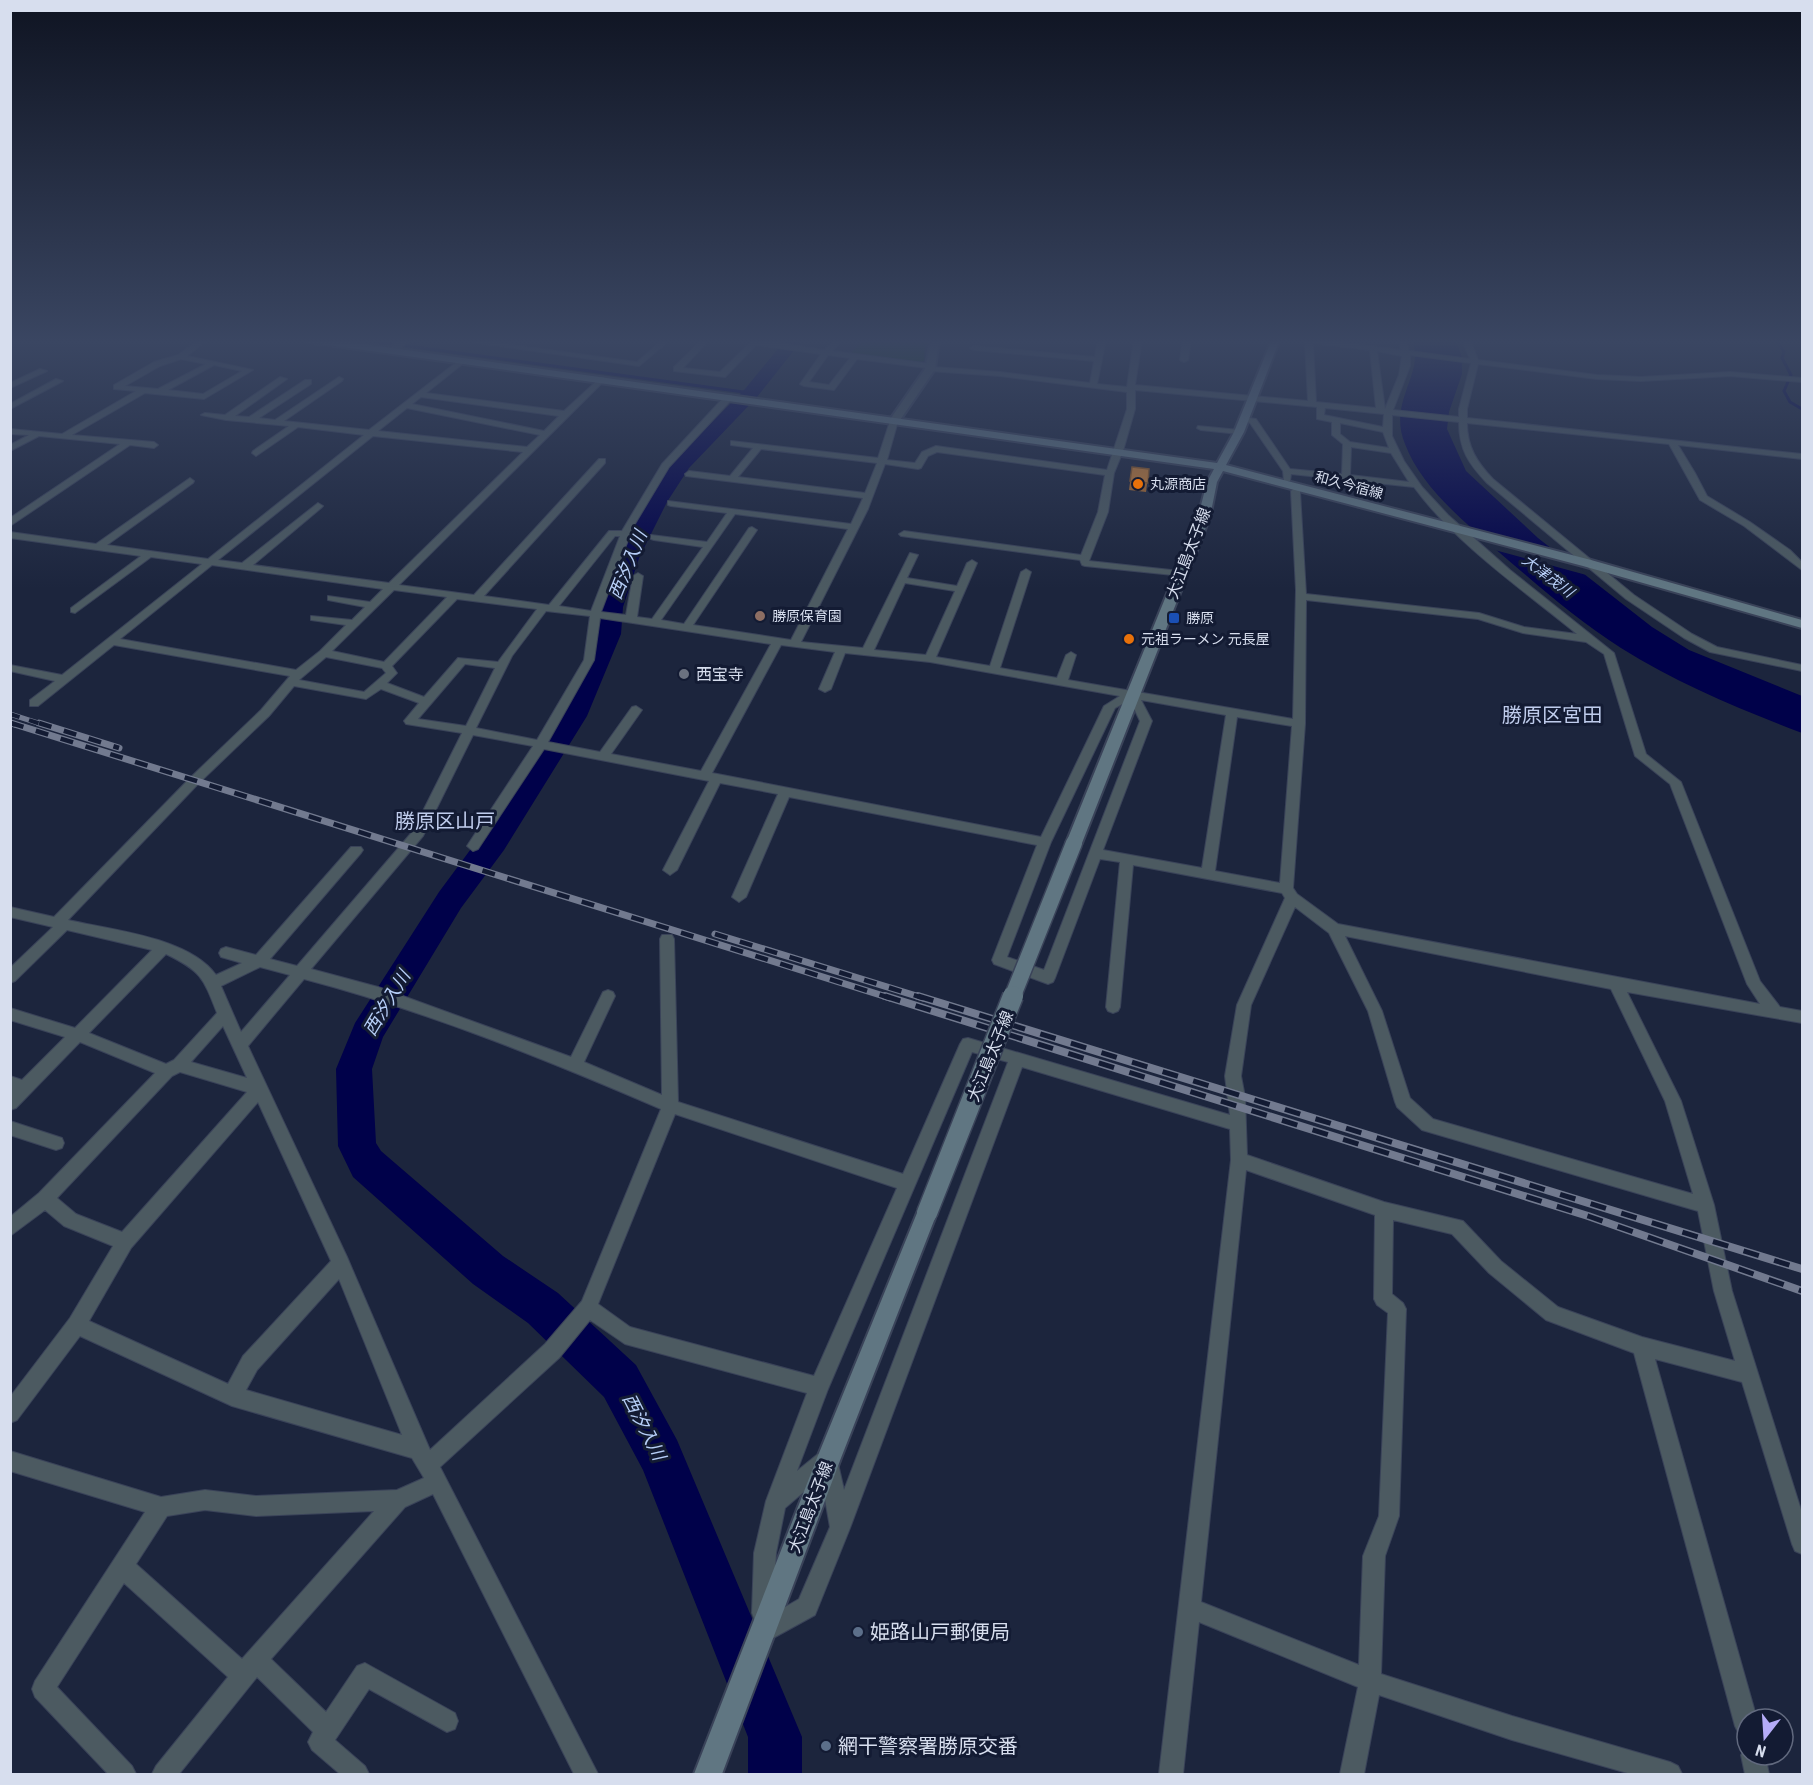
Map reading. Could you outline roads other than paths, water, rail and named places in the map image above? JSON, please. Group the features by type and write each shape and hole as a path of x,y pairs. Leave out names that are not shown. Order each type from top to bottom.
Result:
{"main road":[{"name":"和久今宿線","path":"904,422 1119,451 1285,477 1299,486 1803,624"},
{"name":"大江島太子線","path":"708,1774 829,1458 1204,517 1212,482 1222,467 1243,422"}],"street":[{"path":"64,436 88,422"},
{"path":"270,422 529,450"},
{"path":"34,703 384,422"},
{"path":"489,422 546,434"},
{"path":"10,977 194,781 265,713 295,678 324,653 389,586 558,422"},
{"path":"473,846 540,745 589,660 594,614 626,534 665,466 707,422"},
{"path":"794,644 868,496 894,422"},
{"path":"1127,422 1110,472 1103,512 1084,558 1085,563 1180,574"},
{"path":"1254,422 1285,477 1346,477 1416,485"},
{"path":"1336,422 1336,435 1347,444 1394,451"},
{"path":"1352,422 1388,430"},
{"path":"1386,422 1394,451 1416,485 1458,530 1589,639 1610,653 1641,756 1675,782 1754,984 1775,1012"},
{"path":"1464,422 1463,437 1473,463 1514,503 1659,619 1714,650 1803,668"},
{"path":"1487,422 1803,456"},
{"path":"256,453 296,425"},
{"path":"1201,428 1239,432"},
{"path":"10,431 154,445"},
{"path":"10,449 39,433"},
{"path":"10,523 129,442"},
{"path":"734,443 918,466 925,454 936,450 1110,472"},
{"path":"1672,443 1703,498 1747,524 1787,552 1803,567"},
{"path":"1346,477 1347,444"},
{"path":"732,479 759,446"},
{"path":"477,598 602,461"},
{"path":"689,474 868,496"},
{"path":"98,547 190,481"},
{"path":"1171,1774 1239,1160 1237,1097 1233,1076 1244,1005 1289,893 1299,724 1301,548 1295,491 1299,486"},
{"path":"671,503 854,527"},
{"path":"244,567 318,506"},
{"path":"654,623 733,511"},
{"path":"686,628 752,530"},
{"path":"240,1044 418,833 507,655 612,533 626,534"},
{"path":"904,534 1084,558"},
{"path":"10,535 631,619 777,642 868,650 930,659 1299,724"},
{"path":"654,537 709,545"},
{"path":"1787,552 1803,553"},
{"path":"75,610 149,554"},
{"path":"868,650 913,555"},
{"path":"930,659 972,563"},
{"path":"994,670 1026,572"},
{"path":"631,619 638,576"},
{"path":"902,580 960,589"},
{"path":"386,666 455,595"},
{"path":"1301,596 1479,616 1523,630 1589,639"},
{"path":"332,598 371,604"},
{"path":"315,618 353,623"},
{"path":"111,641 295,678 366,696 392,673 386,666 324,653"},
{"path":"670,870 710,778 777,642"},
{"path":"825,688 841,649"},
{"path":"1061,683 1071,655"},
{"path":"502,666 462,660 410,721 468,730 1045,842"},
{"path":"10,668 64,679"},
{"path":"379,684 427,702"},
{"path":"1133,694 1146,721 1048,978 999,960 1045,842 1110,706 1133,694"},
{"path":"602,757 636,710"},
{"path":"1208,874 1232,712"},
{"path":"739,897 785,792"},
{"path":"213,983 260,962 356,850"},
{"path":"1095,853 1208,874 1289,893 1334,928 1375,1011 1403,1102 1428,1125 1705,1204"},
{"path":"1113,1007 1127,859"},
{"path":"10,912 164,947 202,967 213,983 225,1014 341,1263 428,1466 586,1774"},
{"path":"1334,928 1616,984 1803,1017"},
{"path":"164,1774 250,1668 428,1466 552,1351 588,1307 670,1106 667,939"},
{"path":"10,1103 18,1086 78,1035 164,947"},
{"path":"226,953 373,991 575,1065 670,1106 906,1183"},
{"path":"1616,984 1673,1101 1705,1204 1723,1291 1803,1544"},
{"path":"575,1065 608,996"},
{"path":"10,1014 173,1068 260,1089"},
{"path":"12,1224 45,1199 225,1014"},
{"path":"762,1633 765,1553 776,1501 819,1387 968,1044 1237,1124"},
{"path":"762,1633 807,1608 840,1528 1017,1059"},
{"path":"10,1413 77,1325 125,1242 260,1089"},
{"path":"10,1128 56,1143"},
{"path":"1239,1160 1384,1210 1457,1227 1495,1267 1552,1314 1642,1346 1749,1374"},
{"path":"45,1199 70,1220 125,1242"},
{"path":"1352,1774 1370,1681 1374,1556 1389,1516 1397,1309 1383,1299 1384,1210"},
{"path":"232,1396 250,1363 341,1263"},
{"path":"588,1307 625,1335 819,1387"},
{"path":"77,1325 232,1396 428,1466"},
{"path":"1642,1346 1742,1707"},
{"path":"829,1458 840,1528"},
{"path":"776,1501 829,1458"},
{"path":"10,1461 161,1507 205,1500 256,1506 398,1500"},
{"path":"124,1774 43,1689 161,1507"},
{"path":"123,1567 328,1730"},
{"path":"1190,1608 1370,1681 1512,1728 1670,1774"},
{"path":"357,1774 320,1742 365,1674 447,1721"}],"water":[{"name":"大津茂川","path":"1401,422 1448,422 1447,429 1466,471 1538,538 1652,627 1689,650 1802,696 1802,733 1687,684 1643,661 1587,625 1455,513 1421,474 1405,444"}],"waterway":[{"name":"西汐入川","path":"722,422 681,464 656,502 628,558 611,607 609,634 574,716 493,842 450,900 367,1033 354,1069 354,1107 357,1146 367,1164 488,1270 543,1308 620,1381 661,1456 775,1737 775,1774"}],"railway":[{"path":"10,714 44,725"},
{"path":"10,723 15,725"},
{"path":"11,723 890,998"},
{"path":"39,723 119,748"},
{"path":"715,934 923,998"},
{"path":"885,996 1588,1216 1802,1291"},
{"path":"918,996 1802,1269"}],"place":[{"name":"丸源商店","path":"1138,484"},
{"name":"勝原保育園","path":"760,616"},
{"name":"勝原","path":"1174,618"},
{"name":"元祖ラーメン 元長屋","path":"1129,639"},
{"name":"西宝寺","path":"684,674"},
{"name":"姫路山戸郵便局","path":"858,1632"},
{"name":"網干警察署勝原交番","path":"826,1746"}],"district":[{"name":"勝原区宮田","path":"1552,715"},
{"name":"勝原区山戸","path":"445,821"}]}
